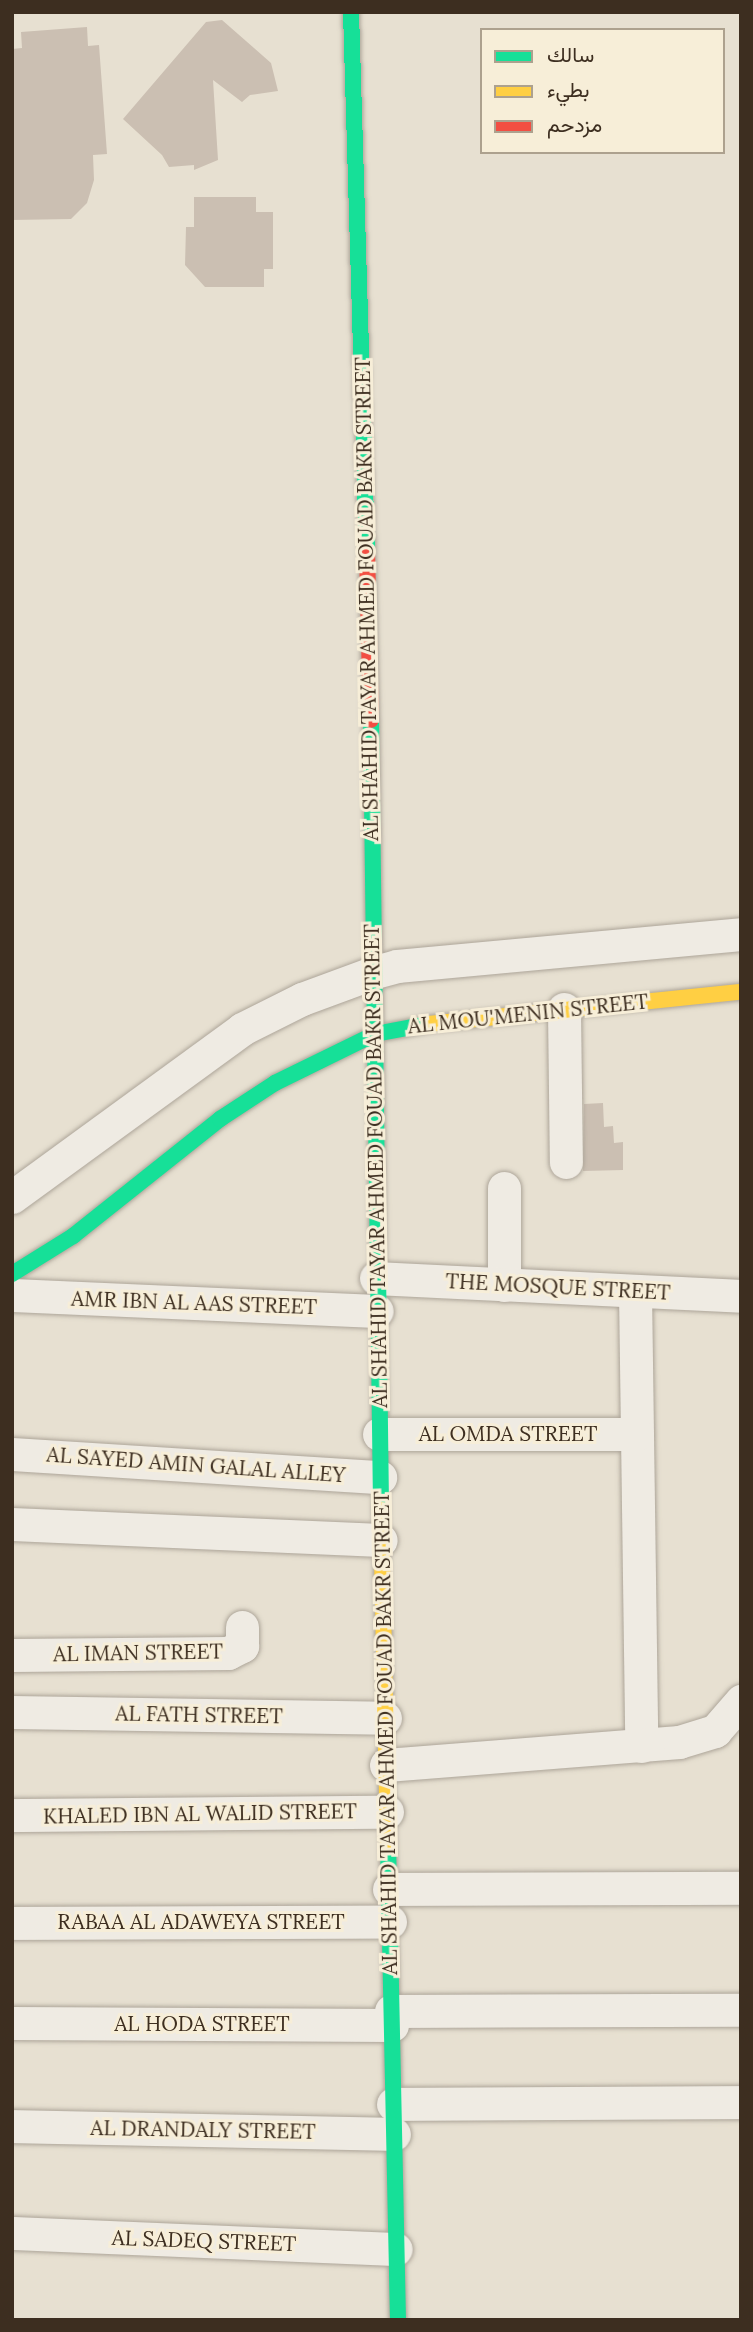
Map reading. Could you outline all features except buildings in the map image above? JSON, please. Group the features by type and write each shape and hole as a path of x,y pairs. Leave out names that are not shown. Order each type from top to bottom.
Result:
{"street":[{"name":"AL SHAHID TAYAR AHMED FOUAD BAKR STREET","path":"351,12 371,676 376,1278 398,2320"},
{"path":"12,1197 242,1028 302,999 374,972 397,966 741,934"},
{"name":"AL MOU'MENIN STREET","path":"12,1274 72,1236 220,1119 275,1083 375,1034 564,1009 741,992"},
{"path":"564,1009 566,1162"},
{"path":"504,1188 505,1285"},
{"name":"THE MOSQUE STREET","path":"376,1278 741,1296"},
{"path":"635,1291 641,1746"},
{"name":"AMR IBN AL AAS STREET","path":"12,1295 377,1311"},
{"name":"AL OMDA STREET","path":"379,1434 636,1434"},
{"name":"AL SAYED AMIN GALAL ALLEY","path":"12,1454 380,1477"},
{"path":"12,1524 381,1540"},
{"name":"AL IMAN STREET","path":"12,1655 228,1653 242,1646 242,1627"},
{"path":"386,1765 641,1746 706,1736 741,1701"},
{"name":"AL FATH STREET","path":"12,1712 385,1718"},
{"name":"KHALED IBN AL WALID STREET","path":"12,1815 387,1812"},
{"path":"389,1889 741,1888"},
{"name":"RABAA AL ADAWEYA STREET","path":"12,1923 390,1922"},
{"name":"AL HODA STREET","path":"12,2023 741,2010"},
{"name":"AL DRANDALY STREET","path":"12,2126 394,2119 741,2102"},
{"name":"AL SADEQ STREET","path":"12,2233 397,2249"}],"traffic: fast":[{"path":"351,12 367,550"},
{"path":"371,720 381,1510"},
{"path":"12,1274 73,1236 220,1119 275,1083 375,1034 429,1024"},
{"path":"388,1843 398,2320"}],"traffic: slow":[{"path":"429,1024 741,992"},
{"path":"381,1510 388,1843"}],"traffic: jam":[{"path":"367,550 371,720"}]}
